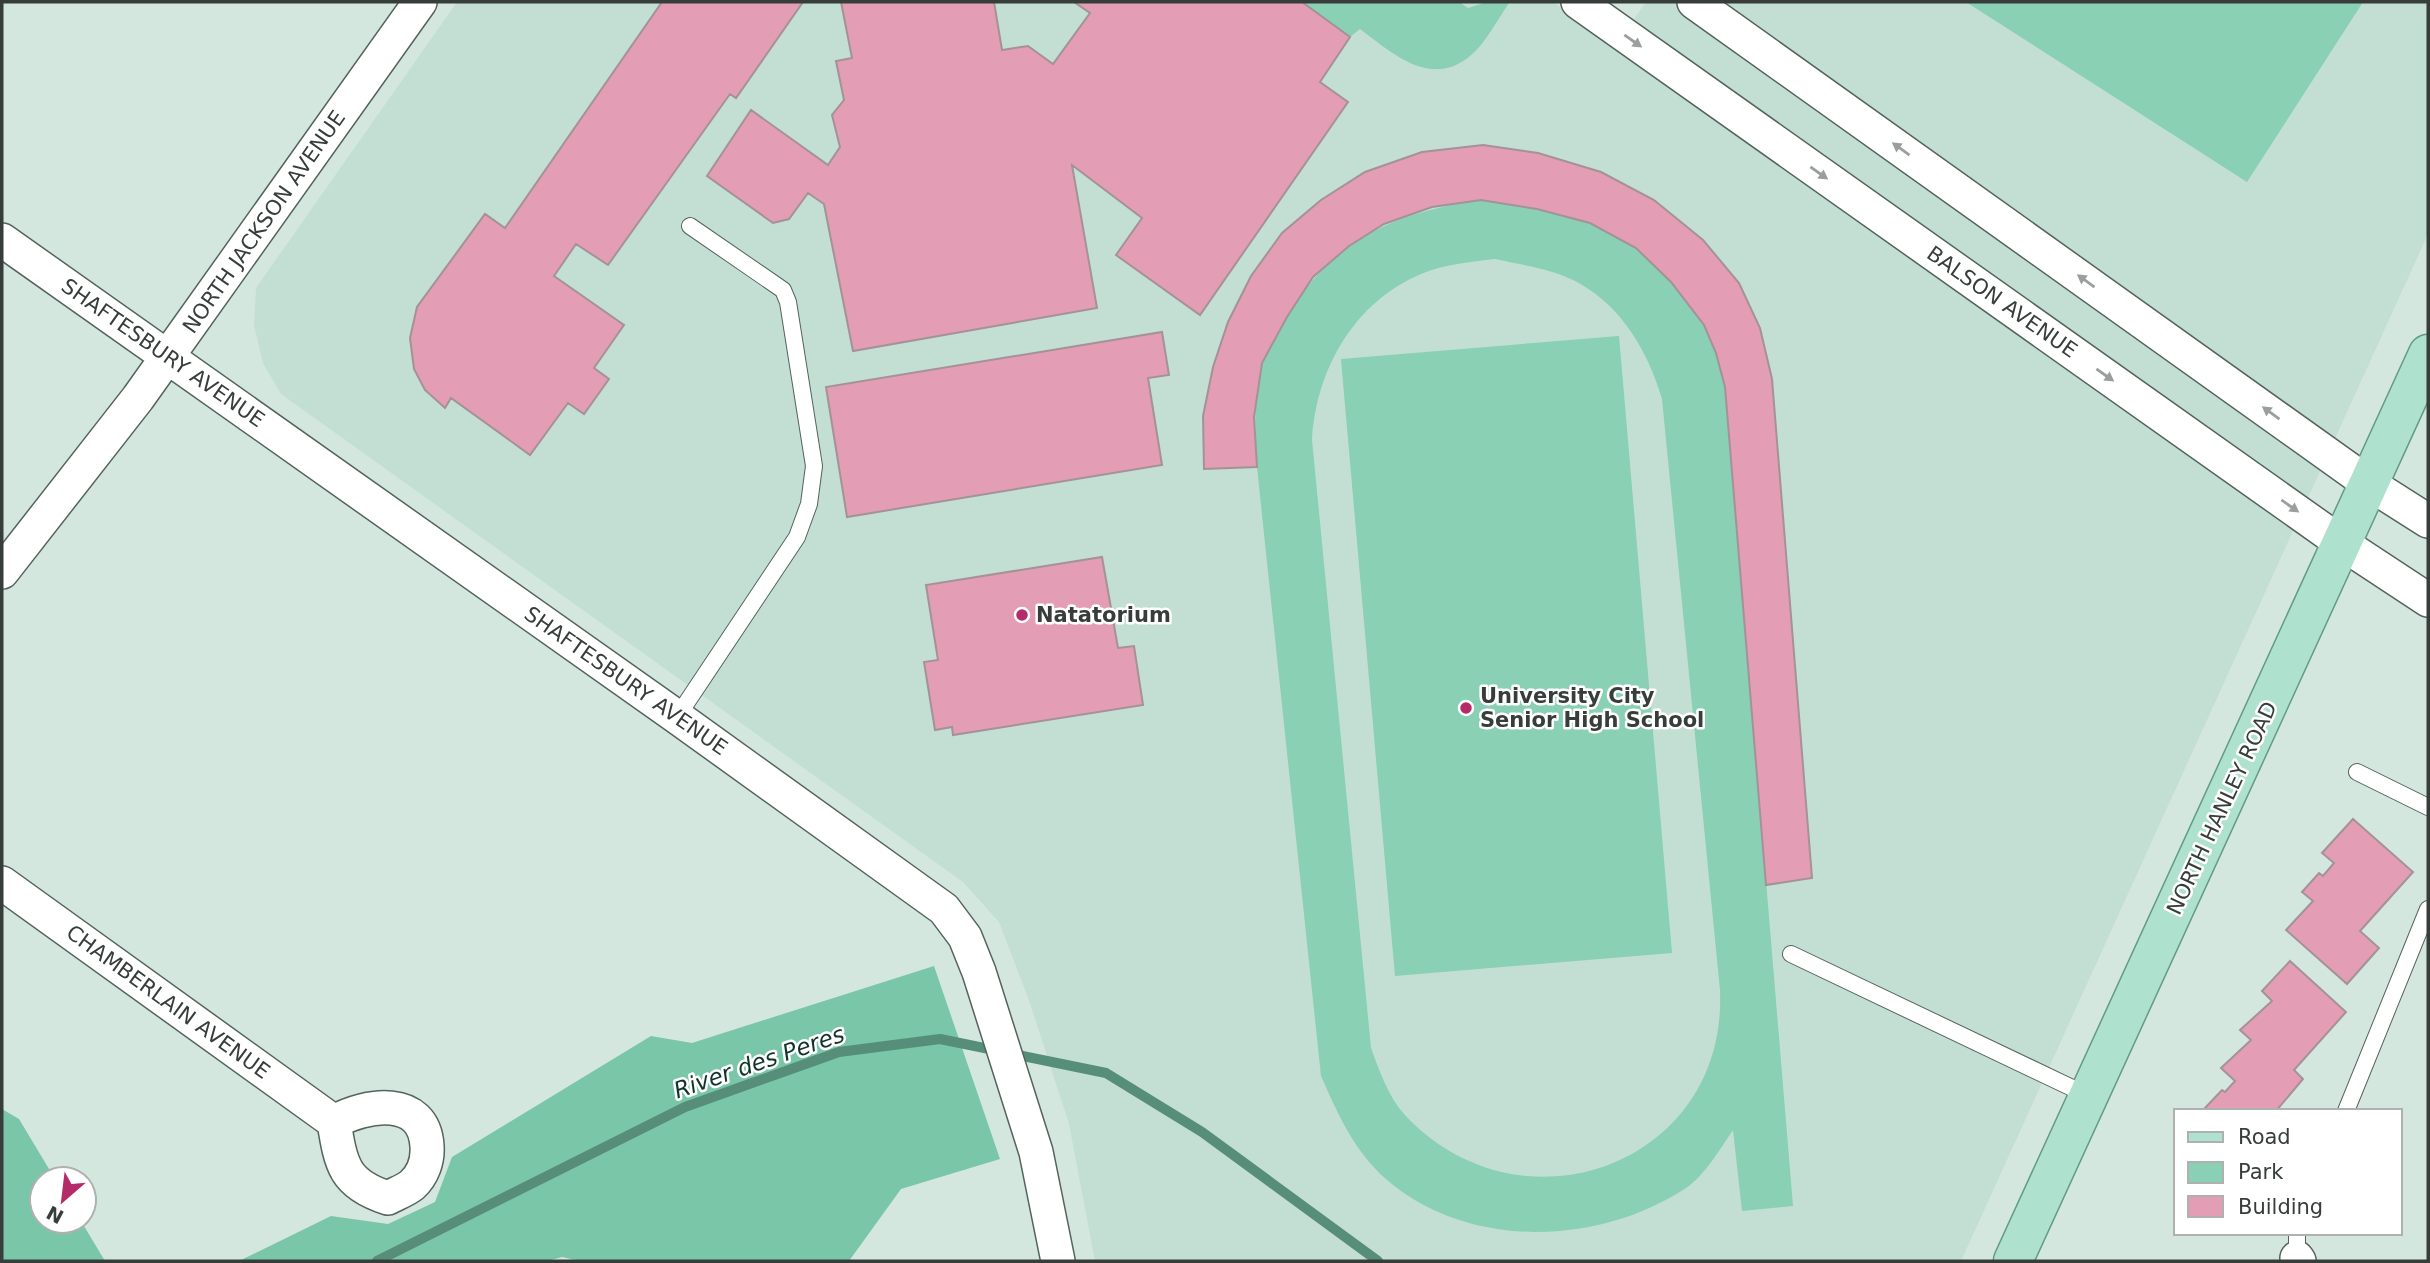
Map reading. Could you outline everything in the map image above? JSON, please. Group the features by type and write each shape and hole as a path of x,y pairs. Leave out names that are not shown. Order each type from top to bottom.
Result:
{"main road":[{"name":"NORTH HANLEY ROAD","path":"2013,1261 2428,354"}],"street":[{"name":"NORTH JACKSON AVENUE","path":"2,572 168,356 420,2"},
{"name":"BALSON AVENUE","path":"1577,2 2343,544 2428,600"},
{"path":"1694,2 2368,483 2428,521"},
{"name":"SHAFTESBURY AVENUE","path":"2,240 944,909 965,937 979,972 1035,1152 1058,1261"},
{"name":"CHAMBERLAIN AVENUE","path":"2,883 334,1122"}],"lane":[{"path":"677,717 797,537 809,503 814,466 788,302 783,290 690,226"},
{"path":"2357,772 2428,807"},
{"path":"2347,1109 2428,909"},
{"path":"1791,954 2089,1096"}],"shaded area":[{"name":"University City Senior High School","path":"457,2 1553,2 1615,46 1646,2 2428,2 2428,234 1961,1261 1095,1261 1069,1124 1029,1000 999,922 963,882 281,394 263,363 254,325 256,288"}],"green space":[{"path":"1302,2 1459,2 1468,8 1487,2 1509,3 1476,51 1455,65 1441,69 1412,64 1360,29 1350,37"},
{"path":"1966,2 2363,2 2247,182"},
{"path":"1481,200 1523,206 1578,218 1608,231 1641,252 1670,279 1694,310 1714,348 1725,387 1793,1206 1742,1211 1733,1130 1693,1183 1651,1207 1613,1221 1574,1229 1533,1232 1493,1228 1455,1219 1419,1202 1375,1168 1348,1131 1321,1076 1257,467 1257,391 1268,350 1299,298 1318,274 1340,253 1364,237 1390,224 1448,206","holes":["1495,259 1549,271 1569,278 1595,293 1609,305 1632,333 1649,365 1662,399 1720,990 1713,1051 1690,1101 1654,1139 1609,1165 1557,1176 1503,1172 1451,1152 1398,1107 1371,1048 1312,440 1321,388 1331,364 1358,320 1376,302 1397,286 1421,274 1448,266"]},
{"path":"1619,336 1672,953 1395,976 1341,359"},
{"path":"934,966 1000,1159 901,1189 849,1261 580,1261 562,1257 547,1261 239,1261 331,1216 388,1224 435,1202 452,1157 651,1036 692,1043"},
{"path":"2,1109 19,1119 47,1165 28,1165 28,1235 89,1235 105,1261 2,1261"}],"building":[{"path":"662,2 803,2 736,98 730,94 608,265 576,244 554,276 624,325 594,368 609,379 584,414 568,403 530,455 451,398 445,408 425,390 414,369 410,338 417,307 485,214 505,228"},
{"path":"841,2 994,2 1002,50 1028,46 1053,64 1090,13 1074,2 1302,2 1350,37 1320,82 1348,102 1200,315 1116,255 1142,218 1072,165 1097,308 853,351 824,204 808,193 789,219 773,223 707,176 751,110 828,165 840,147 832,115 844,100 836,61 852,58"},
{"path":"1483,145 1538,153 1601,172 1654,200 1703,240 1739,283 1760,328 1772,379 1812,878 1766,885 1725,387 1716,353 1704,325 1671,282 1636,248 1590,223 1537,209 1481,200 1432,207 1384,224 1349,246 1313,277 1262,363 1254,417 1257,467 1204,469 1203,416 1213,367 1228,322 1251,276 1282,233 1321,200 1365,172 1422,152"},
{"path":"1162,332 1169,375 1148,378 1162,465 847,517 826,387"},
{"name":"Natatorium","path":"1102,557 1118,648 1134,646 1143,705 953,735 952,727 935,730 924,662 938,660 926,585"},
{"path":"2353,819 2413,872 2360,931 2379,948 2347,984 2286,930 2313,901 2302,892 2319,873 2323,876 2334,863 2322,853"},
{"path":"2290,961 2346,1012 2294,1070 2303,1079 2278,1109 2204,1109 2235,1081 2221,1068 2251,1040 2240,1030 2272,1001 2262,991"}],"waterway":[{"name":"River des Peres","path":"377,1261 685,1107 839,1052 940,1039 1106,1073 1202,1132 1378,1261"}],"place":[{"name":"Natatorium","path":"1022,615"},
{"name":"University City Senior High School","path":"1466,708"}]}
